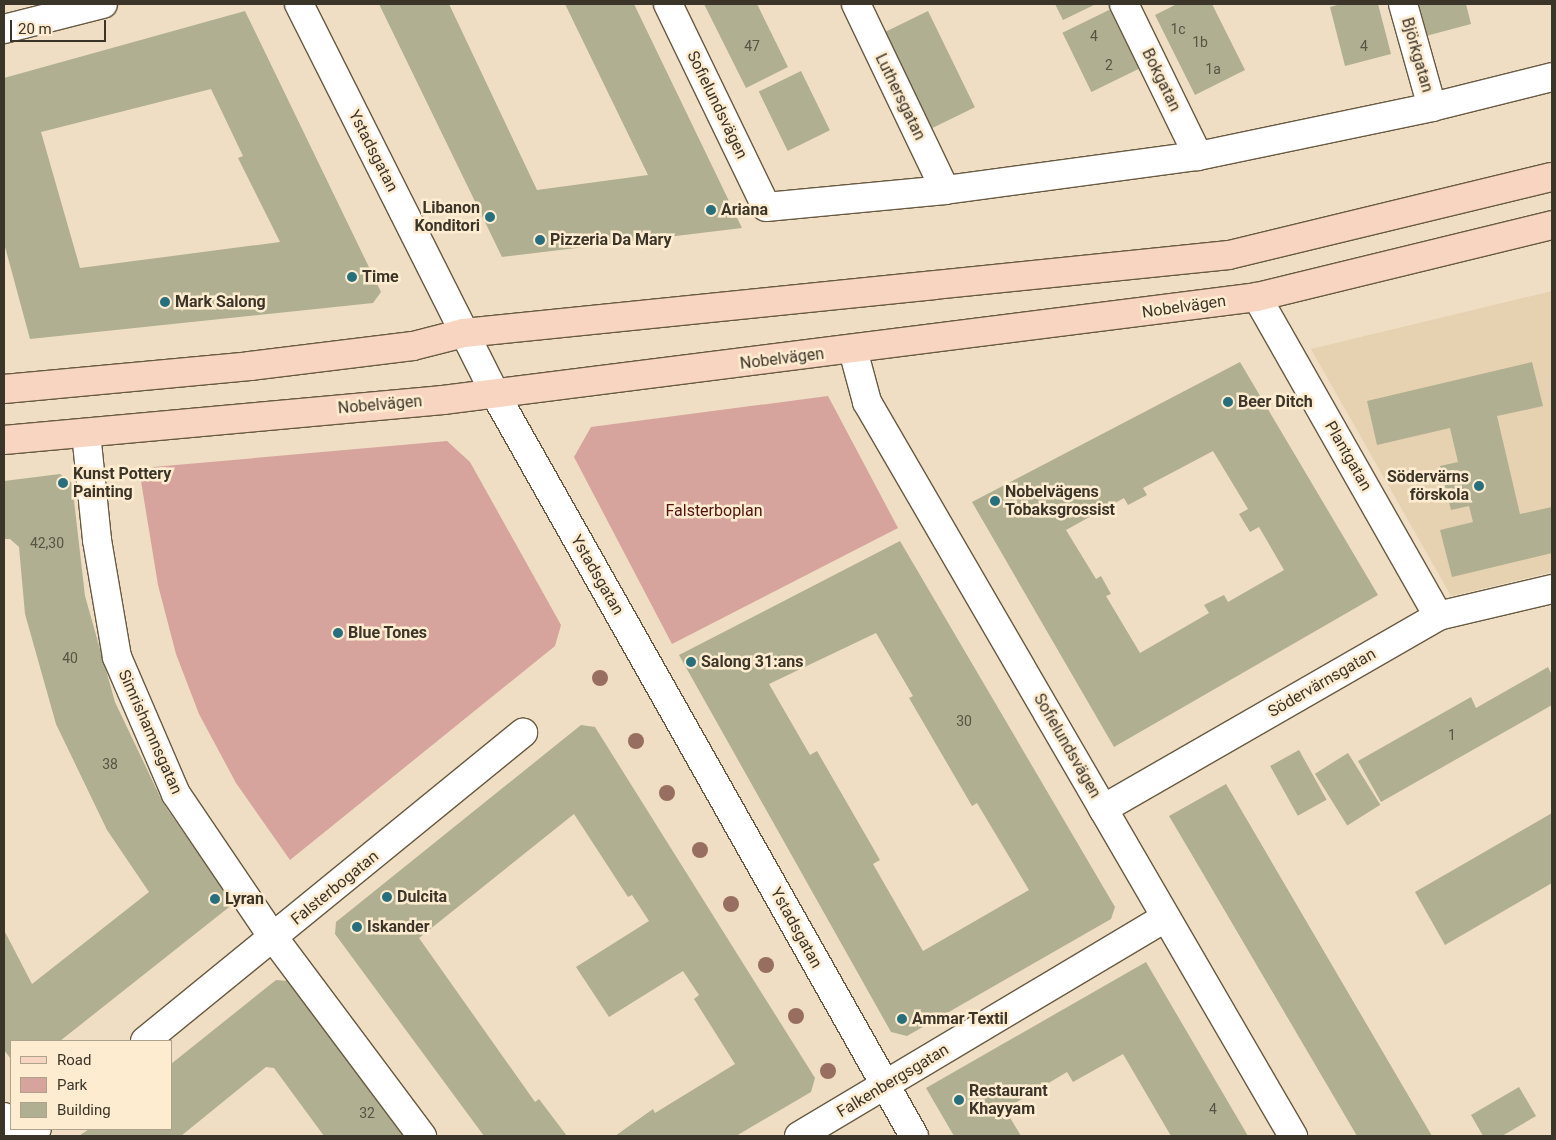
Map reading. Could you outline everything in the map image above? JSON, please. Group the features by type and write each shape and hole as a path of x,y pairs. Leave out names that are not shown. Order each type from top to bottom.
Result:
{"main road":[{"path":"4,389 250,366 413,346 464,333 1229,254 1552,177"},
{"name":"Nobelvägen","path":"4,440 443,400 494,392 853,350 1258,297 1552,225"}],"street":[{"path":"4,29 102,4"},
{"name":"Ystadsgatan","path":"299,4 494,392 914,1136"},
{"name":"Sofielundsvägen","path":"668,4 766,207 945,190"},
{"name":"Luthersgatan","path":"856,4 945,190"},
{"name":"Bokgatan","path":"1124,4 1198,156"},
{"name":"Björkgatan","path":"1403,4 1432,107"},
{"path":"945,190 1198,156 1432,107 1552,77"},
{"name":"Plantgatan","path":"1258,297 1438,616"},
{"name":"Sofielundsvägen","path":"853,350 867,402 1293,1136"},
{"name":"Simrishamnsgatan","path":"86,433 97,540 117,657 176,794 273,937 422,1136"},
{"name":"Södervärnsgatan","path":"1103,809 1438,616 1552,589"},
{"name":"Falsterbogatan","path":"146,1040 523,733"},
{"name":"Falkenbergsgatan","path":"800,1136 1166,917"}],"shaded area":[{"path":"1552,291 1552,572 1451,596 1311,349"}],"green space":[{"name":"Falsterboplan","path":"828,396 898,528 672,644 574,457 591,427"},
{"path":"447,441 470,462 561,625 555,646 290,860 236,783 199,714 176,654 158,585 141,481 153,467"}],"building":[{"path":"379,4 449,4 537,190 648,175 565,4 634,4 742,228 502,257"},
{"path":"704,4 757,4 788,67 746,88"},
{"path":"1055,4 1096,4 1063,20"},
{"path":"1177,4 1212,4 1245,70 1195,95 1155,15"},
{"path":"1341,4 1378,4 1391,54 1345,66 1330,7"},
{"path":"1418,4 1466,4 1471,24 1426,36"},
{"path":"1111,9 1140,68 1091,92 1062,33"},
{"path":"245,11 381,292 373,303 30,339 4,243 4,78","holes":["211,89 243,156 238,158 280,242 80,268 41,132"]},
{"path":"928,11 975,107 931,129 884,32"},
{"path":"801,71 830,130 788,151 759,92"},
{"path":"1240,362 1378,595 1114,747 972,502","holes":["1213,451 1248,509 1239,514 1250,532 1259,527 1284,570 1228,602 1224,595 1204,605 1209,613 1140,653 1106,596 1111,594 1101,576 1096,579 1066,530 1124,498 1128,505 1147,495 1143,488"]},
{"name":"Södervärns förskola","path":"1532,362 1543,406 1497,416 1520,514 1552,507 1552,553 1452,577 1440,530 1473,522 1469,506 1451,510 1440,466 1458,462 1450,428 1377,445 1367,401"},
{"path":"60,474 72,483 85,596 115,702 163,803 233,904 61,1040 10,1040 10,1058 4,1050 4,930 32,984 149,892 107,830 56,724 25,614 19,547 10,539 4,539 4,481"},
{"path":"900,541 1115,907 1111,919 907,1036 891,1032 679,655","holes":["876,633 913,696 909,698 972,806 977,803 1029,890 923,951 873,864 880,860 817,751 810,755 769,684"]},
{"path":"1548,667 1552,675 1552,705 1381,802 1358,761 1471,697 1476,708"},
{"path":"581,725 595,727 815,1078 811,1092 736,1136 615,1136 653,1109 655,1113 735,1064 694,999 699,995 683,971 609,1017 576,967 649,921 632,895 628,897 574,814 419,938 535,1102 539,1099 567,1136 484,1136 335,934 336,922"},
{"path":"1299,750 1327,800 1298,816 1270,766"},
{"path":"1348,753 1380,805 1347,825 1315,774"},
{"path":"1226,784 1432,1136 1357,1136 1169,816"},
{"path":"1552,813 1552,883 1445,945 1415,892"},
{"path":"1146,962 1248,1136 1171,1136 1123,1054 1073,1082 1067,1072 1005,1109 1021,1136 954,1136 926,1088"},
{"path":"276,980 288,981 404,1136 324,1136 274,1068 266,1067 181,1136 79,1136 88,1130 172,1130 172,1063"},
{"path":"1519,1087 1536,1116 1502,1136 1483,1136 1471,1115"}],"place":[{"name":"Ariana","path":"711,210"},
{"name":"Libanon Konditori","path":"490,217"},
{"name":"Pizzeria Da Mary","path":"540,240"},
{"name":"Time","path":"352,277"},
{"name":"Mark Salong","path":"165,302"},
{"name":"Beer Ditch","path":"1228,402"},
{"name":"Kunst Pottery Painting","path":"63,483"},
{"name":"Södervärns förskola","path":"1479,486"},
{"name":"Nobelvägens Tobaksgrossist","path":"995,501"},
{"name":"Blue Tones","path":"338,633"},
{"name":"Salong 31:ans","path":"691,662"},
{"name":"Dulcita","path":"387,897"},
{"name":"Lyran","path":"215,899"},
{"name":"Iskander","path":"357,927"},
{"name":"Ammar Textil","path":"902,1019"},
{"name":"Restaurant Khayyam","path":"959,1100"}]}
